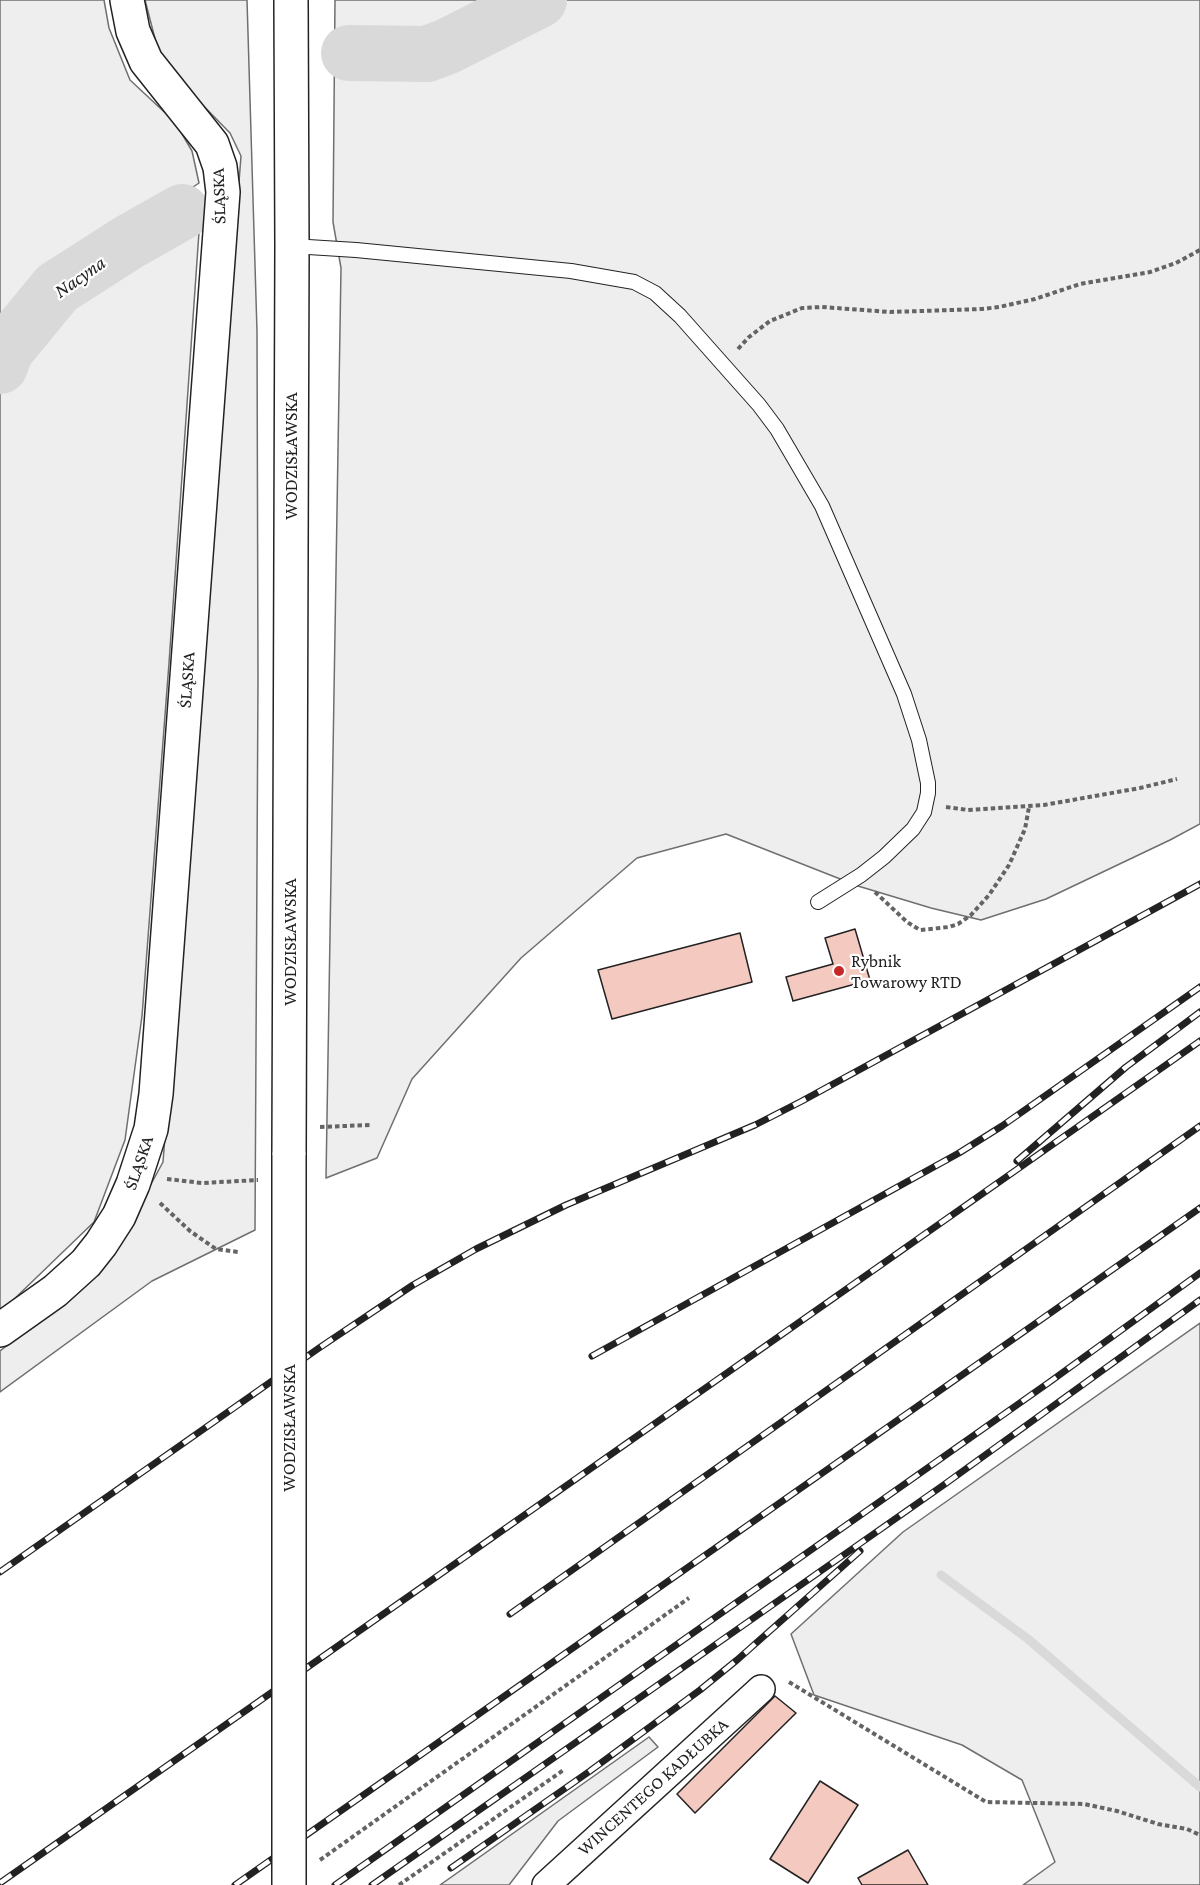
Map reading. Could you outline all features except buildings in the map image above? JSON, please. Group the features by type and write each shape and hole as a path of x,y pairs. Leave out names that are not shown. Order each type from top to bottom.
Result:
{"main road":[{"name":"ŚLĄSKA","path":"0,1330 55,1291 86,1263 113,1225 136,1175 151,1129 156,1094 223,192 220,167 212,144 198,124 164,86 142,55 133,31 127,0"},
{"name":"WODZISŁAWSKA","path":"289,1885 291,0"}],"street":[{"name":"WINCENTEGO KADŁUBKA","path":"546,1885 761,1689"}],"lane":[{"path":"292,246 560,270 634,282 655,293 665,302 759,405 777,429 822,506 904,694 919,740 928,783 927,803 920,821 913,829 861,875 818,902"}],"path":[{"path":"724,364 749,337 764,325 802,308 822,307 890,312 999,307 1035,299 1080,284 1150,272 1200,250"},
{"path":"927,803 968,810 1029,807 1072,801 1177,779"},
{"path":"861,875 878,896 914,927 928,930 958,924 971,915 989,895 1009,865 1025,829 1029,807"},
{"path":"313,1127 370,1125"},
{"path":"136,1175 158,1201 190,1231 216,1249 238,1252"},
{"path":"202,1183 265,1180"},
{"path":"314,1864 689,1598"},
{"path":"761,1689 765,1692 789,1682 986,1802 1084,1804 1117,1811 1158,1824 1187,1829 1200,1835"},
{"path":"399,1885 565,1769"}],"shaded area":[{"path":"0,0 104,0 109,28 130,80 175,122 192,151 199,183 20,304 0,333"},
{"path":"145,0 247,0 257,331 255,1230 152,1281 0,1392 0,1351 70,1297 130,1223 163,1162 241,156 230,133 187,89 159,54"},
{"path":"335,0 1200,0 1200,824 1046,899 981,920 858,886 726,834 637,858 521,958 412,1079 377,1158 326,1178 341,268 333,222"},
{"path":"197,217 199,232 142,1016 125,1140 94,1222 0,1310 0,376 67,291 71,296 127,257"},
{"path":"1200,1323 1200,1885 1023,1885 1055,1862 1022,1780 962,1745 814,1695 791,1634 903,1532"},
{"path":"649,1737 658,1747 558,1821 509,1885 440,1885"}],"waterway":[{"name":"Nacyna","path":"349,53 427,54 448,46 539,0"},
{"name":"Nacyna","path":"0,366 6,350 57,288 129,242 182,212"},
{"path":"941,1575 1028,1639 1200,1787"}],"railway":[{"path":"0,1572 319,1348 413,1285 476,1249 566,1205 755,1125 1200,884"},
{"path":"592,1356 959,1153 1002,1126 1200,987"},
{"path":"1017,1161 1126,1067 1200,1012"},
{"path":"0,1883 1200,1041"},
{"path":"510,1614 1200,1126"},
{"path":"235,1885 1200,1208"},
{"path":"335,1885 1051,1381 1200,1273"},
{"path":"372,1885 945,1484 1200,1300"},
{"path":"451,1868 590,1771 700,1690 860,1551"}],"place":[{"name":"Rybnik Towarowy RTD","path":"839,971"}]}
